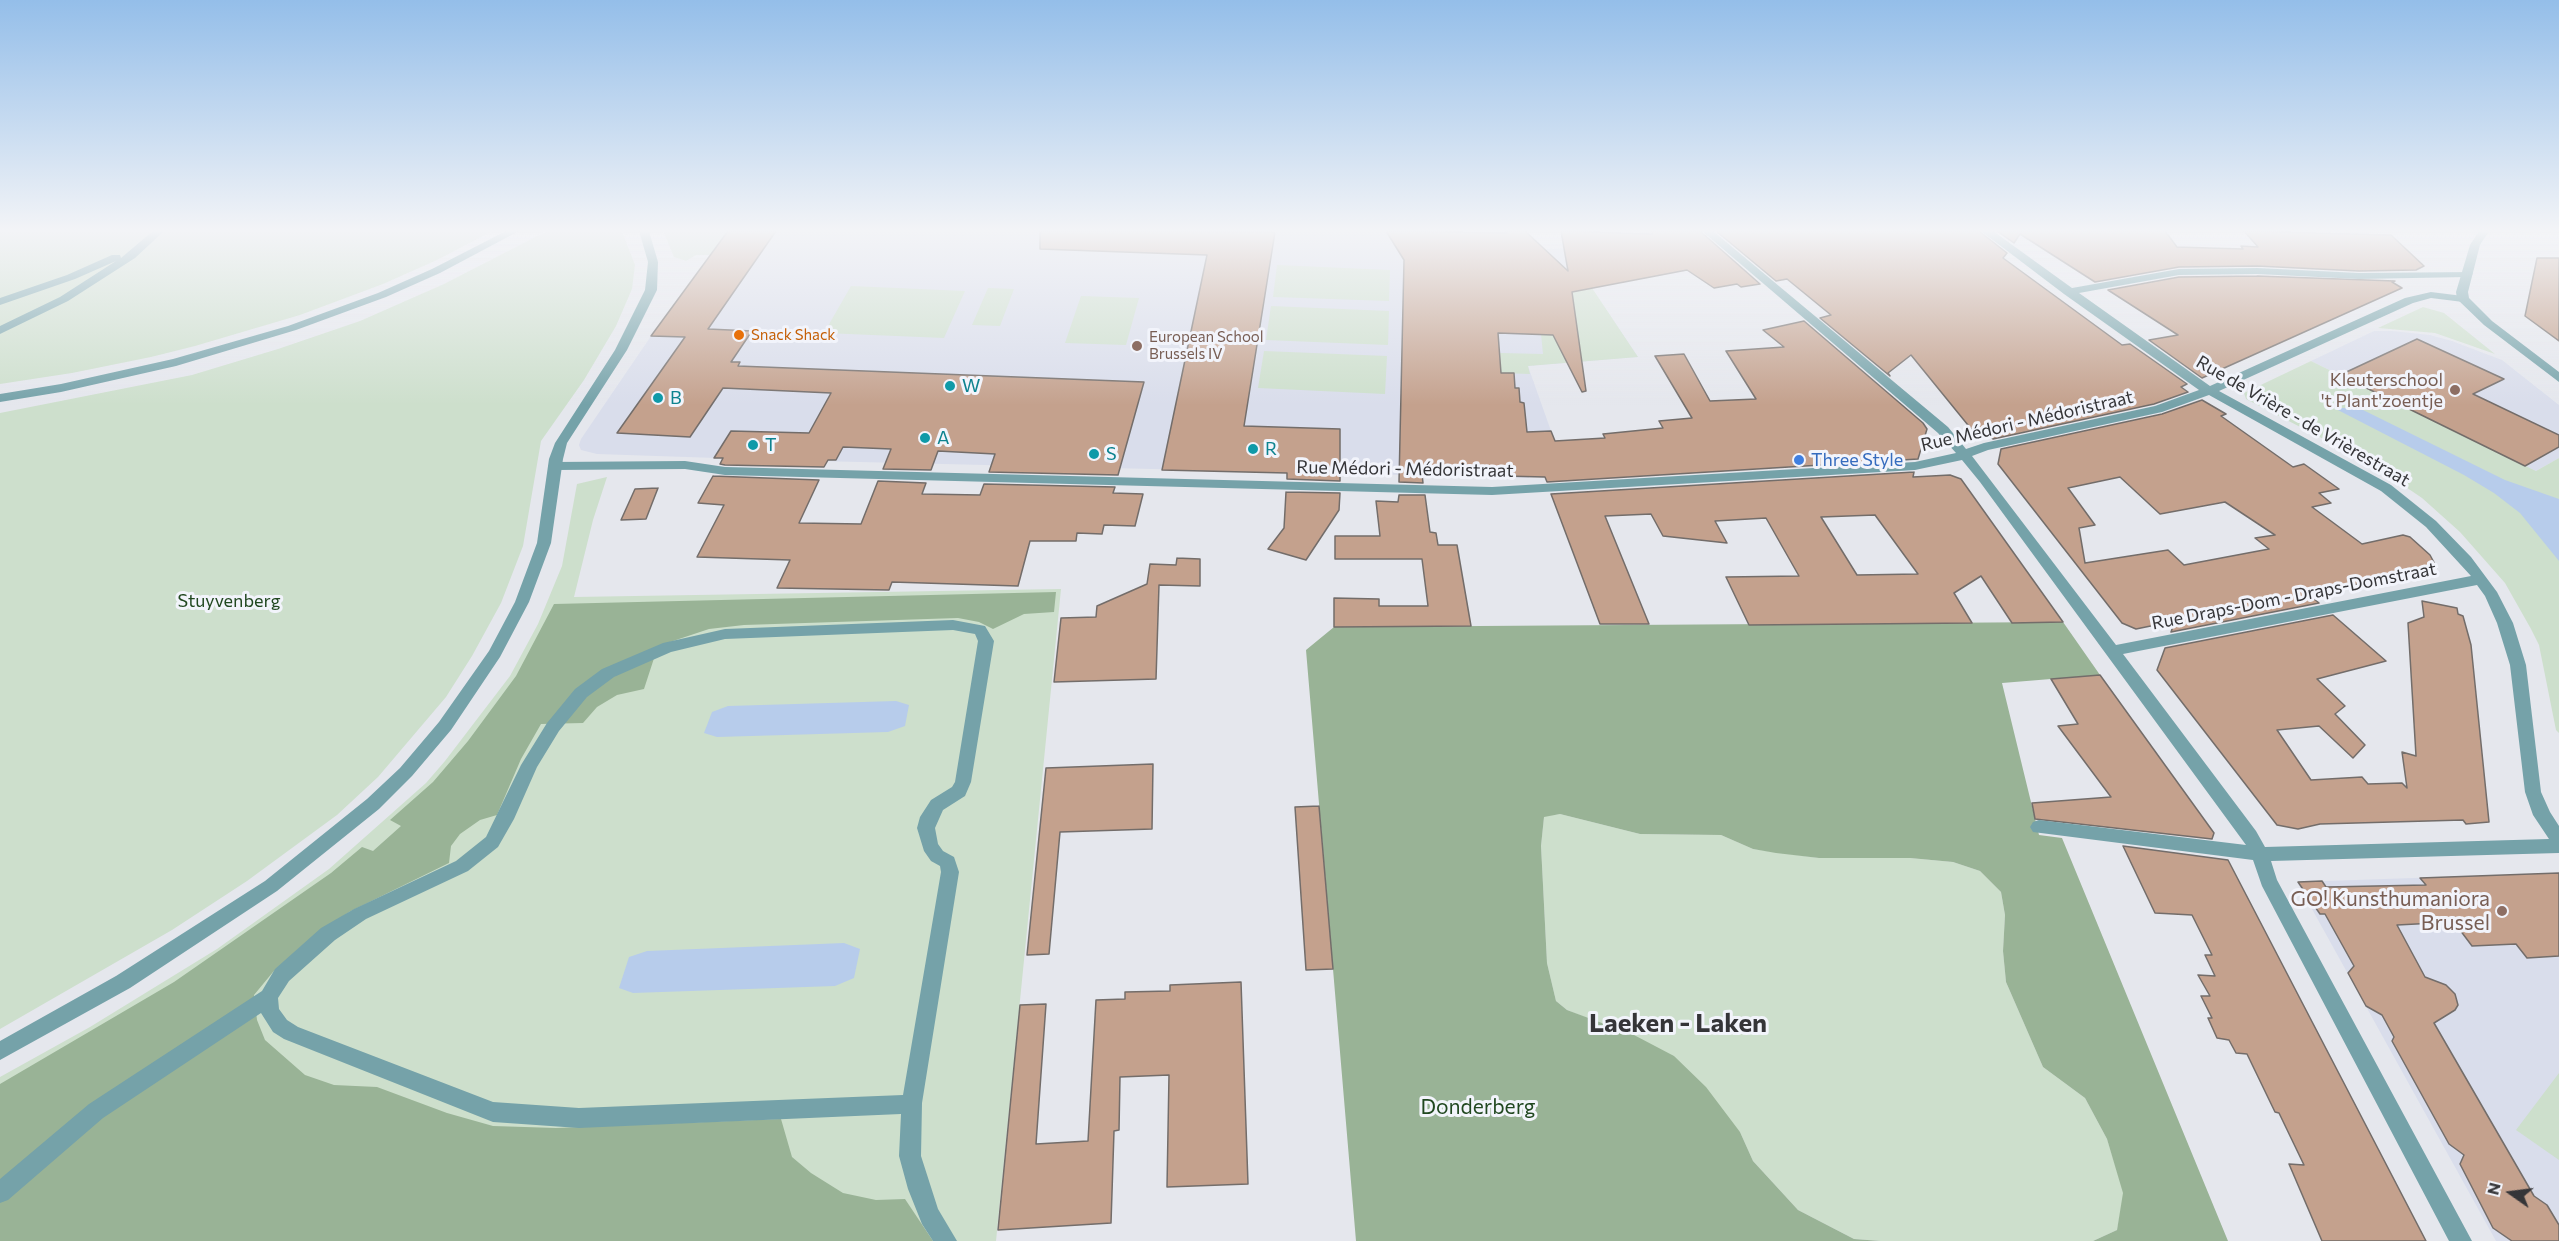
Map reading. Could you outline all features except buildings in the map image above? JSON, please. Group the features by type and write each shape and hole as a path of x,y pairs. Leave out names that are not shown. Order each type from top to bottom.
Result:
{"street":[{"path":"0,302 37,289"},
{"path":"0,330 81,289"},
{"path":"0,398 61,388 166,365 292,328 395,289"},
{"path":"0,1051 123,982 271,886 356,819 406,772 468,695 495,654 514,619 531,581 544,543 555,466 564,437 621,350 650,289"},
{"path":"1775,289 1942,430 1966,454 2233,813 2260,854 2268,881 2461,1241"},
{"name":"Rue de Vrière - de Vrièrestraat","path":"2064,289 2175,370 2208,391 2343,462 2386,488 2431,524 2482,579 2500,610 2517,665 2533,792 2542,815 2559,840"},
{"path":"2068,292 2085,289"},
{"path":"2463,289 2463,299 2488,323 2559,378"},
{"name":"Rue Médori - Médoristraat","path":"555,466 684,465 724,471 1492,491 1915,466 1938,463 1984,447 2151,411 2208,391 2409,300 2431,296 2463,299"},
{"name":"Rue Draps-Dom - Draps-Domstraat","path":"2113,651 2482,579"},
{"path":"912,1103 893,1106 579,1118 493,1112 291,1033 280,1026 272,1015 268,1007 269,996 275,984 294,962 344,923 462,866 492,842 515,800 529,765 553,727 581,693 628,662 692,640 743,632 968,627 980,630 986,641 963,782 959,791 937,805 929,817 926,828 930,846 938,856 948,862 950,872 912,1103 910,1156 922,1198 946,1241"},
{"path":"2039,827 2260,854 2559,846"},
{"path":"0,1193 96,1111 269,996"}],"shaded area":[{"name":"European School Brussels IV","path":"686,289 1592,289 1638,357 1528,366 1551,431 1515,433 1529,478 776,460 597,454 581,450 579,445 581,439"},
{"name":"Kleuterschool 't Plant'zoentje","path":"2374,331 2430,335 2502,360 2559,405 2559,458 2536,471 2311,361"},
{"path":"2559,873 2559,1241 2496,1241 2297,882"}],"green space":[{"path":"0,289 370,289 300,315 195,346 72,373 0,384"},
{"name":"Stuyvenberg","path":"433,289 632,289 616,326 584,380 541,441 523,546 501,603 446,697 378,777 337,815 247,881 172,930 0,1029 0,413 192,375 360,321"},
{"path":"849,289 965,291 944,338 824,333"},
{"path":"988,289 1014,289 1000,326 972,325"},
{"path":"1274,289 1389,289 1389,301 1273,297"},
{"path":"1562,289 1593,289 1638,357 1528,366 1530,374 1501,373 1500,353 1543,354 1541,334"},
{"path":"1081,296 1139,298 1126,345 1065,343"},
{"path":"1271,306 1389,311 1388,345 1266,340"},
{"path":"2423,307 2444,313 2495,354 2435,333 2378,328"},
{"path":"1264,351 1387,356 1385,394 1258,388"},
{"path":"2311,361 2536,471 2559,458 2559,733 2556,730 2539,645 2505,583 2460,532 2422,498 2372,464 2246,399 2244,393"},
{"path":"607,477 593,520 574,597 1061,589 996,1241 0,1241 0,1077 90,1027 217,949 329,869 426,783 510,676 538,624 562,566 577,484"},
{"path":"1056,592 1054,612 1024,614 993,629 979,622 958,618 744,625 709,629 658,646 644,689 617,695 597,707 583,723 541,724 521,759 497,815 480,820 460,834 451,846 449,863 349,912 305,943 273,972 254,995 257,1020 265,1040 305,1075 334,1085 377,1087 447,1113 493,1126 556,1128 781,1119 792,1157 811,1173 843,1193 876,1200 905,1199 933,1241 0,1241 0,1084 174,982 331,873 362,847 373,851 401,826 390,820 433,782 468,741 516,676 554,604"},
{"name":"Donderberg","path":"2063,622 2100,675 2002,683 2039,835 2062,838 2228,1241 2093,1241 2117,1230 2123,1193 2107,1139 2085,1098 2043,1067 2006,982 2003,951 2005,915 2001,892 1980,871 1953,862 1910,858 1819,858 1776,853 1753,849 1721,835 1640,834 1560,814 1544,817 1541,846 1547,963 1556,1001 1567,1010 1634,1035 1674,1056 1706,1087 1740,1132 1753,1161 1798,1210 1854,1239 1881,1241 1356,1241 1306,650 1334,627"},
{"path":"1560,814 1640,834 1721,835 1753,849 1819,858 1910,858 1953,862 1980,871 2001,892 2005,915 2003,951 2006,982 2043,1067 2085,1098 2107,1139 2124,1193 2117,1230 2093,1241 1881,1241 1854,1239 1798,1210 1753,1161 1740,1132 1597,1022 1567,1010 1556,1001 1547,963 1541,846 1544,816"},
{"path":"2559,1073 2559,1160 2516,1130"}],"water":[{"path":"2334,408 2363,410 2505,480 2559,499 2559,561 2520,513 2494,493 2464,475"},
{"path":"896,701 909,705 905,726 888,732 717,737 704,733 712,712 728,706"},
{"path":"844,943 860,949 854,978 835,986 633,993 619,988 629,957 647,951"}],"place":[{"name":"Snack Shack","path":"739,335"},
{"name":"European School Brussels IV","path":"1137,346"},
{"name":"W","path":"950,386"},
{"name":"Kleuterschool 't Plant'zoentje","path":"2455,390"},
{"name":"B","path":"658,398"},
{"name":"A","path":"925,438"},
{"name":"T","path":"753,445"},
{"name":"R","path":"1253,449"},
{"name":"S","path":"1094,454"},
{"name":"Three Style","path":"1799,460"},
{"name":"GO! Kunsthumaniora Brussel","path":"2502,911"}],"district":[{"name":"Laeken - Laken","path":"1678,1023"}]}
